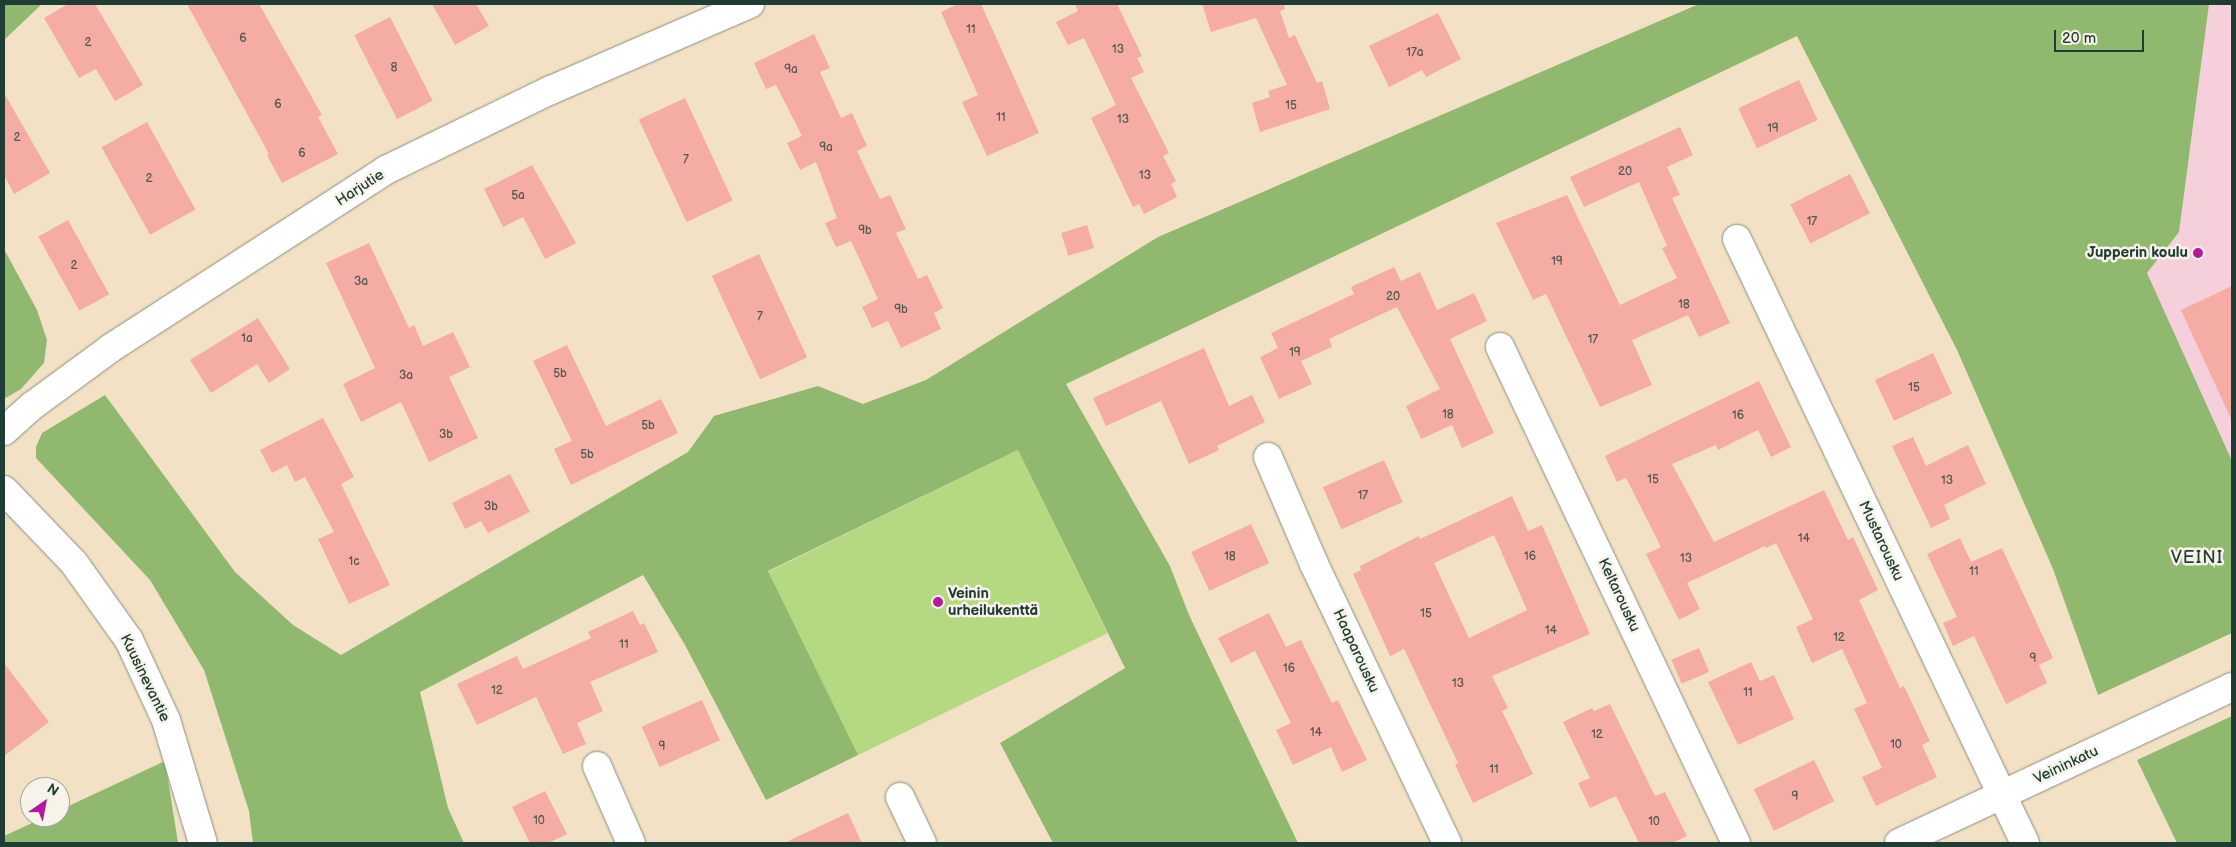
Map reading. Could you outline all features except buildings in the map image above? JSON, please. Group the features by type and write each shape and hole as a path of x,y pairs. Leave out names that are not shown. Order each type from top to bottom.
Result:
{"street":[{"name":"Harjutie","path":"4,431 112,348 386,170 551,90 750,4"},
{"name":"Mustarousku","path":"1737,239 2025,843"},
{"name":"Keltarousku","path":"1500,347 1736,843"},
{"name":"Haaparousku","path":"1268,457 1314,564 1447,843"},
{"name":"Kuusinevantie","path":"4,490 74,563 129,640 166,720 203,843"},
{"name":"Veininkatu","path":"1899,843 2232,687"},
{"path":"597,766 631,843"},
{"path":"900,796 922,843"}],"shaded area":[{"name":"Jupperin koulu","path":"2209,4 2232,6 2232,461 2147,273 2179,232"}],"green space":[{"path":"4,4 42,4 4,40"},
{"path":"1699,4 2209,4 2179,232 2147,273 2232,461 2232,633 2098,695 2053,569 1957,350 1797,36 1066,384 1170,566 1189,615 1298,843 1053,843 1000,743 1125,668 1018,450 768,571 858,755 766,800 685,645 643,575 420,692 448,808 464,843 253,843 249,811 204,670 150,580 36,458 36,447 42,433 105,395 235,572 293,625 341,655 688,452 714,416 818,386 863,404 926,380 1158,237"},
{"path":"4,249 37,310 47,340 44,363 21,389 4,399"},
{"name":"Veinin urheilukenttä","path":"1018,450 1107,633 858,755 768,572"},
{"path":"2232,716 2232,843 2177,843 2137,760"},
{"path":"165,761 178,843 4,843 4,836 23,827 70,827 70,805"}],"place":[{"name":"Jupperin koulu","path":"2198,253"},
{"name":"Veinin urheilukenttä","path":"938,602"}],"district":[{"name":"VEINI","path":"2197,558"}]}
